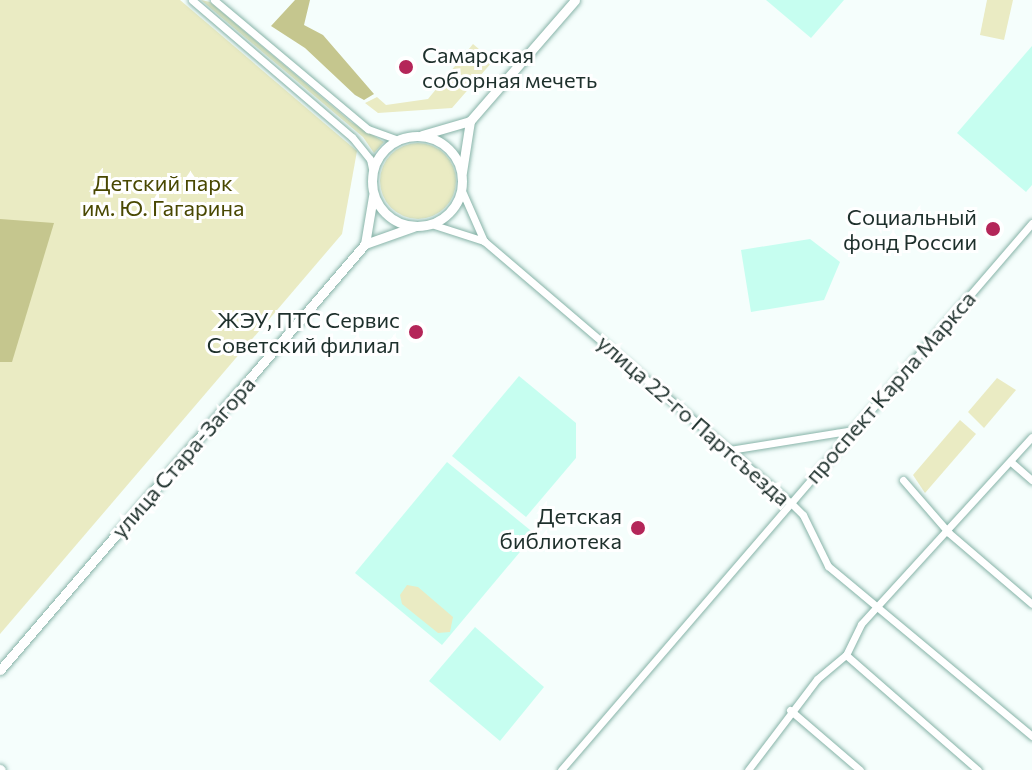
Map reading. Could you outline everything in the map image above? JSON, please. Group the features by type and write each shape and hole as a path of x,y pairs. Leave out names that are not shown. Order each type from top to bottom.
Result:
{"main road":[{"path":"373,194 384,213 413,227 431,224 455,205 462,191 470,121 575,0"},
{"path":"365,244 373,173 379,158 399,140 470,121"},
{"path":"422,135 447,148 462,176"},
{"name":"улица Стара-Загора","path":"0,670 365,244 413,227"}],"street":[{"path":"192,0 352,137 370,159 373,173"},
{"path":"214,0 368,129 399,140"},
{"name":"улица 22-го Партсъезда","path":"462,191 484,241"},
{"name":"проспект Карла Маркса","path":"561,770 1032,223"},
{"name":"улица 22-го Партсъезда","path":"431,224 484,241 730,450 803,515 828,566 879,604 1032,736"},
{"path":"730,450 853,430"},
{"path":"748,770 790,710 846,655 879,604 949,533 1032,437"},
{"path":"1011,462 1032,480"},
{"path":"903,480 949,533 1032,604"},
{"path":"846,655 978,770"},
{"path":"790,710 860,770"}],"shaded area":[{"path":"295,0 310,0 304,25 323,35 374,94 364,100 355,95 305,48 271,26"},
{"path":"766,0 844,0 811,38"},
{"path":"1032,46 1032,185 1026,192 957,133"},
{"path":"0,219 54,223 12,362 0,362"},
{"path":"810,239 840,262 824,300 751,312 741,250"},
{"path":"519,376 576,423 576,458 526,517 452,456"},
{"path":"447,462 535,534 442,645 355,573"},
{"path":"475,627 544,687 500,741 429,681"}],"green space":[{"name":"Детский парк им. Ю. Гагарина","path":"0,0 180,0 357,151 342,234 0,634"},
{"path":"201,0 210,2 351,122 384,142 374,153 363,137"},
{"path":"987,0 1013,0 1004,40 980,35"},
{"path":"473,44 493,61 452,108 378,113 365,103 377,97 386,105 428,99"},
{"path":"418,143 433,146 445,154 453,166 456,181 453,196 445,208 433,216 418,219 403,216 391,208 383,196 380,181 383,166 391,154 403,146"},
{"path":"997,378 1016,390 984,428 968,412"},
{"path":"960,420 976,434 925,493 913,475"},
{"path":"407,585 418,587 453,617 450,632 438,633 402,604 400,595"}],"place":[{"name":"Самарская соборная мечеть","path":"406,67"},
{"name":"Социальный фонд России","path":"993,229"},
{"name":"ЖЭУ, ПТС Сервис Советский филиал","path":"416,332"},
{"name":"Детская библиотека","path":"638,528"}]}
